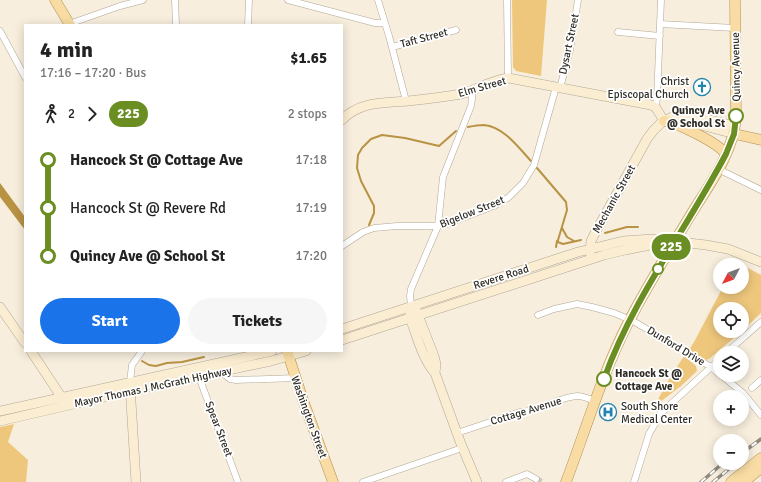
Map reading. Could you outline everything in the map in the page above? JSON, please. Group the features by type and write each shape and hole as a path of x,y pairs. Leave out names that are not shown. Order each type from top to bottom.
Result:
{"main road":[{"path":"55,0 70,24"},
{"name":"Quincy Avenue","path":"735,0 735,130"},
{"name":"Elm Street","path":"343,119 350,113 366,105 434,98 472,91 508,78 654,107"},
{"path":"654,107 664,121 686,128 716,146 726,154"},
{"path":"664,121 671,120 688,122 761,135"},
{"name":"Mechanic Street","path":"561,269 574,261 588,256 591,248 591,241 595,233 648,139 656,127 664,121"},
{"path":"735,130 761,140"},
{"path":"566,482 614,352 630,319 718,169 726,154 735,130"},
{"name":"Revere Road","path":"411,306 591,248 634,239 696,243 723,248 761,262"},
{"name":"Revere Road","path":"414,317 620,251 675,241"},
{"path":"343,329 411,306 414,317 434,356 436,364 435,373 462,448 477,482"},
{"path":"0,307 24,342"},
{"path":"343,340 414,317"},
{"path":"32,352 64,401"},
{"name":"Mayor Thomas J McGrath Highway","path":"0,421 130,382 267,352"},
{"name":"Mayor Thomas J McGrath Highway","path":"0,411 130,391 221,372 300,352"},
{"name":"Washington Street","path":"288,354 333,482"},
{"path":"130,382 136,482"},
{"path":"731,482 761,458"},
{"path":"744,482 761,468"}],"street":[{"path":"70,24 120,6 143,0"},
{"path":"175,0 176,24"},
{"path":"248,24 249,0"},
{"path":"288,0 375,23 385,23"},
{"path":"378,0 406,101"},
{"path":"507,0 508,78"},
{"name":"Dysart Street","path":"558,88 570,50 578,0"},
{"path":"654,107 657,99 661,0"},
{"path":"660,24 735,28"},
{"name":"Taft Street","path":"392,47 456,30"},
{"path":"0,31 24,75"},
{"path":"618,32 660,36"},
{"name":"Bigelow Street","path":"343,245 363,232 374,228 438,226 450,223 500,203 520,187 530,174 558,88"},
{"path":"411,306 411,290 438,226 443,177 471,106 472,91"},
{"path":"718,169 761,190"},
{"name":"Dunford Drive","path":"538,315 554,309 577,304 614,313 630,319 711,367"},
{"path":"734,346 761,322"},
{"path":"130,382 132,365 141,352"},
{"path":"634,482 649,434 660,414 711,367"},
{"path":"221,372 230,379 236,380 296,378"},
{"name":"Spear Street","path":"199,377 238,482"},
{"path":"752,388 761,380"},
{"name":"Dunford Drive","path":"729,382 743,393 761,414"},
{"name":"Cottage Avenue","path":"457,434 520,412 529,412 576,396 595,401"},
{"path":"363,482 462,448"},
{"path":"506,482 527,474 536,479"}],"shaded area":[{"path":"512,0 547,0 541,76 516,71 513,67"},
{"path":"0,183 24,216 24,229 0,197"},
{"path":"749,269 761,275 761,313 749,324 749,302 715,302 719,294 749,294"},
{"path":"713,306 713,338 734,338 724,346 713,346 713,356 705,360 689,350"},
{"path":"684,356 696,366 697,371 681,386 660,402 657,401 671,376"},
{"path":"14,424 8,442 28,460 26,482 0,482 0,427"}],"waterway":[{"path":"468,127 484,125 498,130 510,138 531,161"},
{"path":"369,225 374,213 374,206 361,181 357,168 358,155 362,148 371,139 382,135 405,138 439,146 456,131"},
{"path":"537,168 566,202 567,210 558,242 563,244 581,240"},
{"path":"605,233 627,227 638,227"},
{"path":"562,228 567,237 574,241"},
{"path":"556,247 557,241"},
{"path":"142,361 149,365 156,366 204,357"}],"tunnel":[{"path":"536,479 542,482"}],"railway":[{"path":"749,448 761,439"},
{"path":"701,482 715,470"},
{"path":"713,482 728,470"}],"bus line":[{"name":"225","path":"604,379 625,328 726,154 734,134 736,116"}],"place":[{"name":"Christ Episcopal Church","path":"702,87"},
{"name":"Quincy Ave @ School St","path":"736,116"},
{"name":"Hancock St @ Cottage Ave","path":"604,379"},
{"name":"South Shore Medical Center","path":"608,412"}]}
